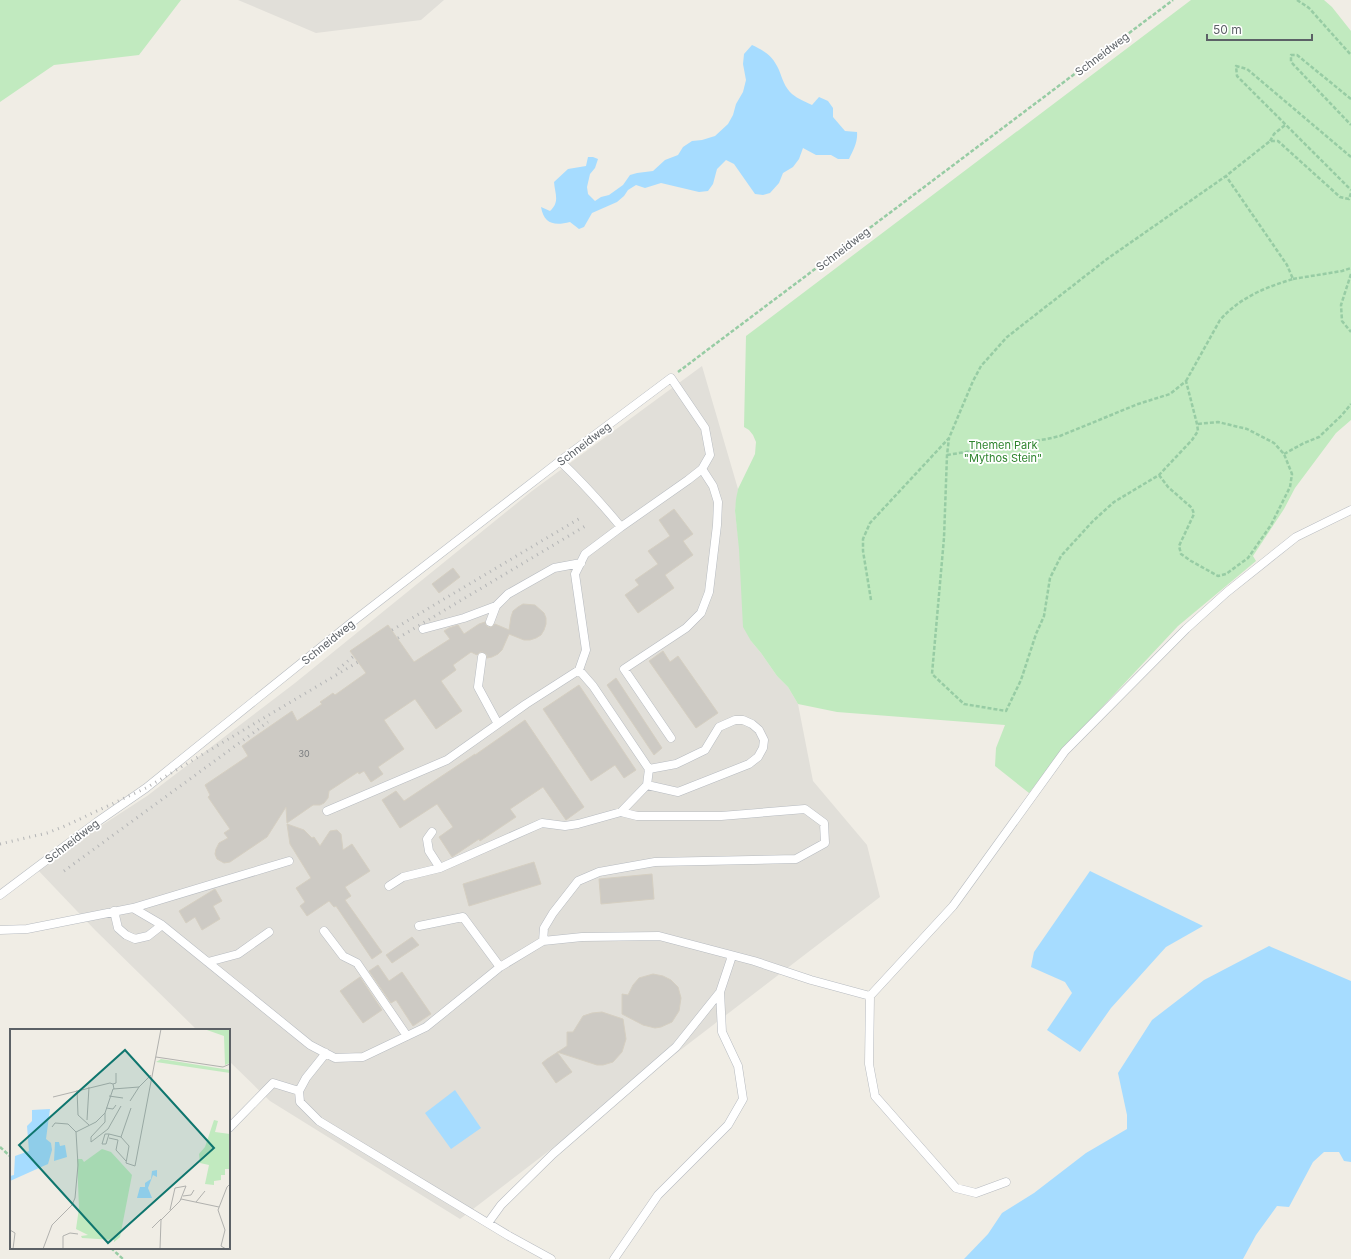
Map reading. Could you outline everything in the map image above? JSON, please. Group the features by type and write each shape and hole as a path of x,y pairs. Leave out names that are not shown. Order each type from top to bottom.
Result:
{"lane":[{"name":"Schneidweg","path":"0,895 97,822 146,788 351,623 671,378"},
{"path":"327,811 447,760 579,670 586,650 575,574 585,554 702,469 710,455 705,428 671,378"},
{"path":"560,462 591,492 621,527"},
{"path":"671,738 624,669 686,628 701,613 709,592 718,502 713,486 702,469"},
{"path":"1006,1182 976,1193 956,1188 875,1096 869,1064 870,996 953,906 1065,751 1186,630 1227,592 1296,536 1351,510"},
{"path":"490,622 496,606 508,594 554,568 581,563"},
{"path":"423,629 464,618 496,606"},
{"path":"482,657 478,688 498,724"},
{"path":"579,670 593,686 649,769 647,785 621,812"},
{"path":"647,785 678,792 749,764 758,756 763,748 764,740 759,730 752,724 743,720 735,720 719,727 705,750 676,764 649,769"},
{"path":"389,886 403,877 440,868 542,823 564,826 578,824 621,812 637,816 722,816 805,809 824,823 826,843 796,859 655,862 599,872 578,881 557,907 544,928 543,941"},
{"path":"432,832 427,839 429,851 440,868"},
{"path":"0,930 26,929 133,908 289,861"},
{"path":"133,908 162,925 310,1045 335,1058 363,1057 426,1027 500,968 543,941 582,937 659,936 870,996"},
{"path":"114,911 118,928 135,940 148,936 162,925"},
{"path":"419,926 463,917 500,968"},
{"path":"324,931 343,956 357,963 407,1036"},
{"path":"208,962 238,954 269,932"},
{"path":"488,1223 501,1205 553,1154 676,1047 720,992 732,956"},
{"path":"614,1259 658,1195 728,1125 743,1099 738,1066 722,1032 720,992"},
{"path":"326,1053 306,1078 299,1090 300,1102 319,1121 488,1223 551,1259"},
{"path":"230,1127 274,1082 299,1090"}],"path":[{"name":"Schneidweg","path":"671,378 1173,0"},
{"path":"1297,0 1309,8 1351,55"},
{"path":"1351,99 1297,55 1291,55 1291,62 1351,125"},
{"path":"1270,141 1278,141 1340,197 1349,199 1351,192 1238,76 1236,66 1247,69 1351,157"},
{"path":"1186,381 1198,431 1192,440 1159,475 1114,502 1093,521 1062,556 1050,578 1044,616 1036,634 1021,680 1006,711 964,704 932,674 944,538 949,438 973,381 981,366 1007,337 1124,246 1226,176 1270,141 1274,134 1285,125"},
{"path":"1226,176 1287,265 1293,279"},
{"path":"947,455 1060,436 1138,404 1170,394 1186,381 1226,312 1270,286 1293,279 1342,271 1351,268"},
{"path":"1351,274 1341,305 1342,321 1351,332"},
{"path":"1284,454 1319,437 1351,404"},
{"path":"1159,475 1168,487 1192,508 1194,514 1179,546 1181,554 1218,576 1226,574 1248,558 1271,525 1290,487 1292,474 1284,454 1274,443 1247,429 1218,422 1197,424"},
{"path":"871,600 863,551 863,539 870,523 949,438"},
{"path":"0,1147 10,1156"},
{"path":"112,1249 123,1259"}],"shaded area":[{"path":"238,0 444,0 421,20 316,33"},
{"path":"702,366 738,489 735,511 751,641 777,676 788,687 798,704 813,781 867,845 880,897 460,1219 270,1101 230,1062 230,1029 196,1029 95,930 36,868 147,796 295,683 532,491"}],"green space":[{"path":"0,0 181,0 139,55 54,65 0,102"},
{"name":"Themen Park \"Mythos Stein\"","path":"1191,0 1324,0 1332,7 1351,31 1351,420 1336,433 1295,488 1284,509 1253,556 1256,561 1178,626 1062,750 1029,793 995,766 996,748 1005,725 837,712 798,704 788,687 777,676 751,641 743,627 739,549 735,511 738,489 755,454 756,442 749,430 744,427 746,336"}],"water":[{"path":"752,45 765,52 777,65 786,86 792,94 812,105 819,97 828,101 833,108 833,117 845,131 857,132 854,150 849,159 838,159 831,155 816,155 803,148 799,159 793,167 783,173 779,183 770,193 763,195 755,194 734,164 726,160 717,169 713,184 708,191 699,192 661,183 645,188 636,185 628,190 617,202 592,213 584,227 579,229 570,222 559,224 547,220 542,213 541,207 550,211 553,208 556,201 554,182 568,169 586,166 588,157 598,159 595,168 590,174 587,187 588,194 595,201 601,197 609,195 623,185 630,175 653,171 665,160 678,155 683,147 692,141 715,136 728,124 733,115 736,104 743,92 746,80 743,64 744,54"},
{"path":"1090,871 1203,926 1166,947 1111,1008 1080,1052 1047,1030 1072,993 1065,982 1031,967 1034,952"},
{"path":"1269,946 1351,981 1351,1162 1344,1161 1339,1152 1324,1152 1313,1162 1289,1207 1277,1206 1256,1235 1243,1259 964,1259 988,1234 1002,1213 1034,1193 1086,1153 1127,1129 1127,1115 1118,1073 1152,1020 1204,980"},
{"path":"455,1090 481,1128 451,1149 425,1113"}],"building":[{"path":"674,509 693,534 683,541 693,555 665,575 674,588 638,613 625,595 639,585 635,580 658,564 648,551 670,536 659,520"},
{"path":"453,568 460,577 439,593 432,584"},
{"path":"523,604 535,605 544,613 546,624 541,635 530,640 524,640 509,634 502,650 498,654 487,658 487,655 483,652 480,652 477,655 471,652 453,665 456,670 441,681 462,711 436,729 415,699 384,720 404,749 378,767 383,774 371,782 364,771 359,774 358,772 329,791 328,798 324,803 320,805 313,805 287,823 286,807 267,837 230,862 224,863 217,859 215,854 216,849 219,843 228,838 224,833 230,829 208,797 210,795 205,785 248,756 242,746 253,738 292,711 297,721 322,704 320,702 333,693 335,695 366,673 350,651 388,625 414,662 450,639 444,631 449,628 458,625 464,634 479,624 485,622 488,627 495,624 509,630 513,611"},
{"path":"663,651 670,662 678,656 718,713 696,728 649,661"},
{"path":"616,678 662,748 654,755 607,685"},
{"path":"579,685 636,770 624,778 615,765 591,781 543,709"},
{"path":"525,720 584,807 566,820 543,787 510,809 516,817 480,841 479,839 452,857 439,837 453,827 437,804 400,828 382,800 396,791 404,801 475,755"},
{"path":"287,824 304,830 312,838 314,837 320,846 330,831 337,830 341,834 343,850 352,844 370,871 345,887 351,896 345,900 382,952 372,959 336,906 334,907 329,901 307,916 300,906 305,902 296,888 311,878 290,844"},
{"path":"534,862 541,884 469,906 463,884"},
{"path":"652,874 654,899 601,904 599,879"},
{"path":"215,889 222,901 213,906 220,919 202,930 195,917 186,923 179,911"},
{"path":"412,937 419,945 392,963 386,955"},
{"path":"378,965 389,981 402,972 431,1014 413,1026 396,1000 391,1003 369,971"},
{"path":"653,974 663,976 671,980 678,987 681,998 679,1011 672,1022 655,1028 643,1025 622,1014 622,994 628,995 633,985 639,978"},
{"path":"360,977 382,1010 363,1023 340,991"},
{"path":"602,1012 623,1019 626,1039 622,1052 613,1062 597,1065 558,1052 567,1046 567,1032 573,1032 583,1016"},
{"path":"557,1052 572,1072 556,1083 542,1063"}],"railway":[{"path":"392,630 582,517"},
{"path":"398,638 587,525"},
{"path":"338,669 354,656"},
{"path":"0,844 47,833 146,788 358,662"},
{"path":"64,871 268,722"}]}
